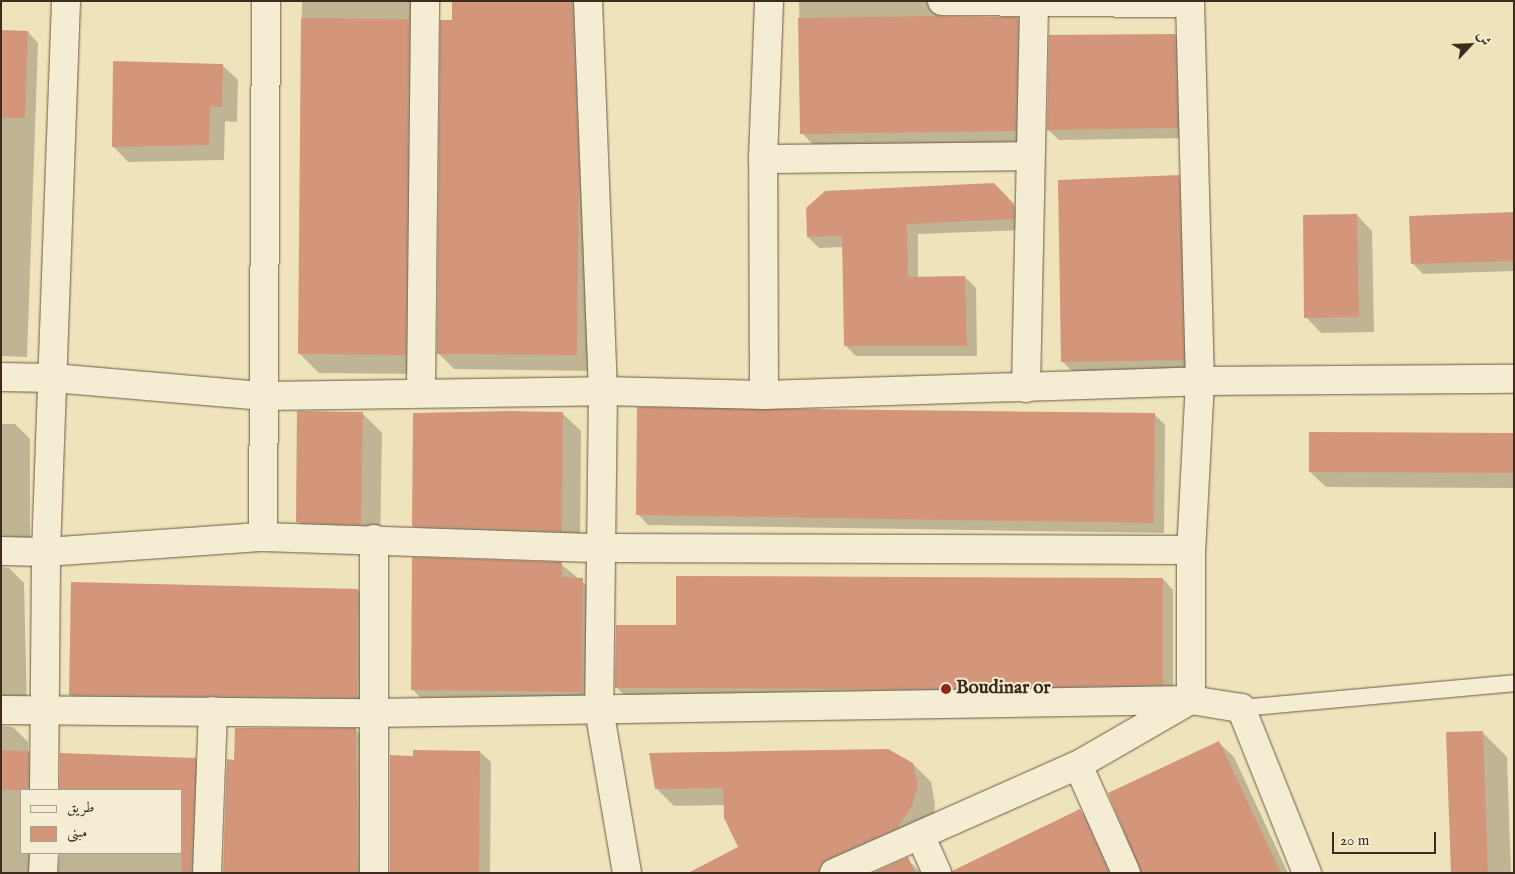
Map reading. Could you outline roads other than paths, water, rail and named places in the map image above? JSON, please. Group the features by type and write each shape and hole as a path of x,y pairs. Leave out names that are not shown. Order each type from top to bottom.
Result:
{"street":[{"path":"44,789 46,552 66,1"},
{"path":"263,537 266,1"},
{"path":"421,391 425,1"},
{"path":"588,1 603,391 600,548 600,709 627,873"},
{"path":"764,395 763,159 769,1"},
{"path":"942,1 1190,2 1200,382 1191,550 1191,700"},
{"path":"1026,388 1034,2"},
{"path":"763,159 1030,156"},
{"path":"1,376 53,378 264,396 421,391 603,391 764,395 1200,382 1514,379"},
{"path":"1,551 46,552 263,537 374,539 600,548 1191,550"},
{"path":"374,539 372,713 374,873"},
{"path":"834,873 1078,765 1191,700"},
{"path":"1,710 372,713 1191,700 1241,708 1307,873"},
{"path":"207,873 213,711"},
{"path":"1078,765 1126,873"},
{"path":"920,835 937,873"},
{"path":"44,854 44,873"}],"lane":[{"path":"1241,708 1514,683"}],"place":[{"name":"Boudinar or","path":"946,689"}]}
